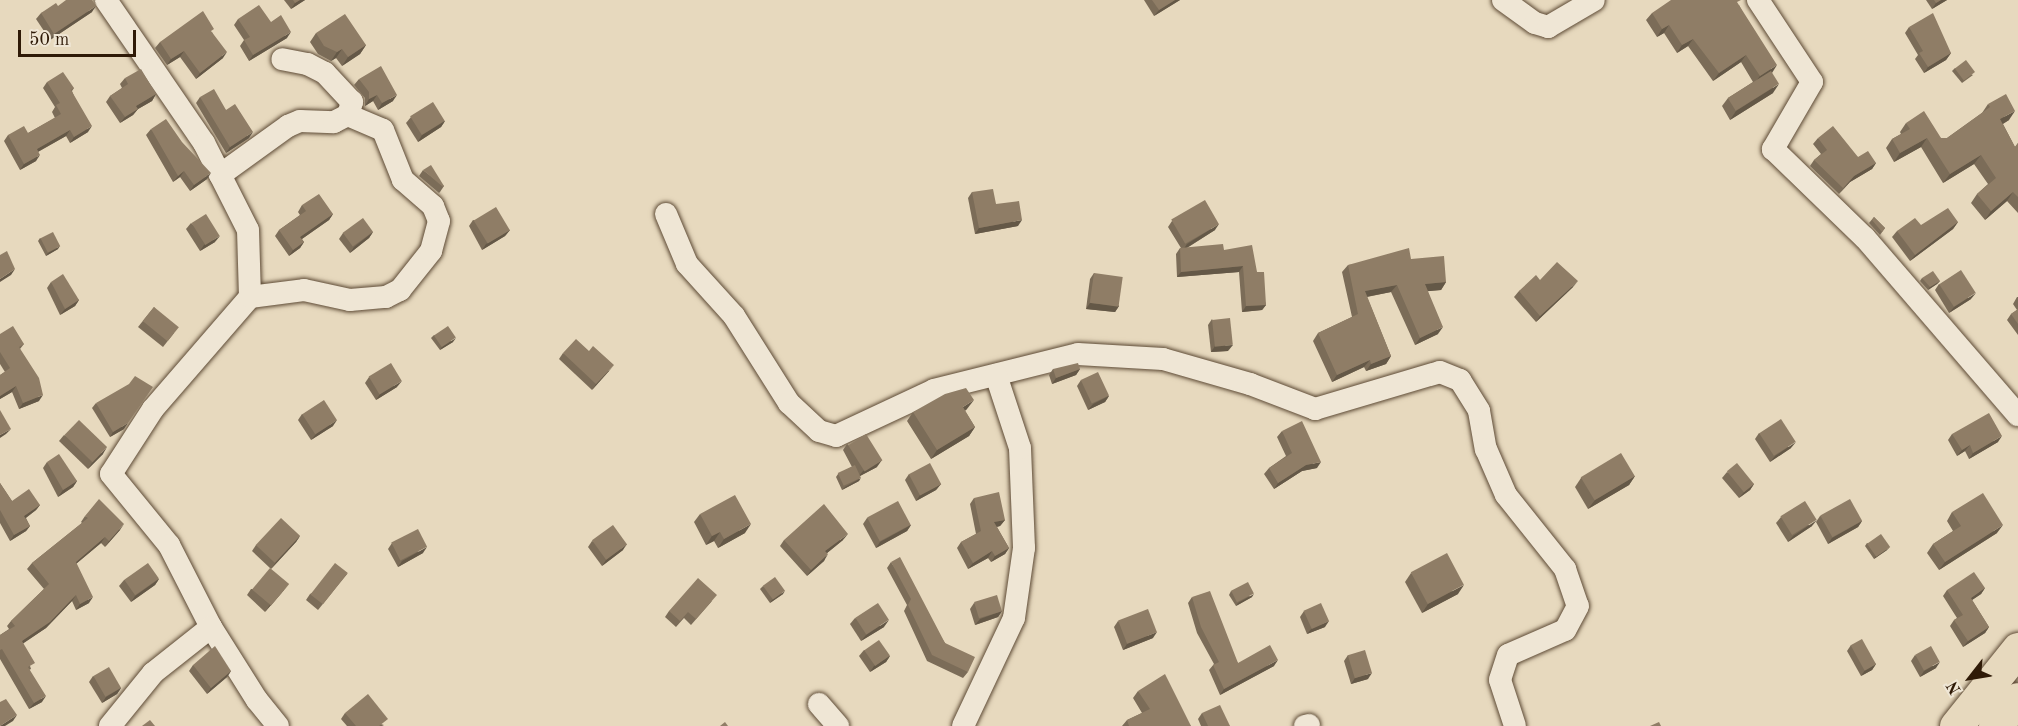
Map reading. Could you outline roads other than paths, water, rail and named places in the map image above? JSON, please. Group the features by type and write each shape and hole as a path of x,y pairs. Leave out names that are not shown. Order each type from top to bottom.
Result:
{"highway":[{"path":"1956,726 2018,649"},
{"path":"1995,726 2018,699"}],"street":[{"path":"106,0 204,142 248,230 250,297"},
{"path":"1503,0 1535,23 1548,27 1593,0"},
{"path":"1758,0 1812,82 1773,149 1865,238 2018,415"},
{"path":"220,175 288,126 300,121 334,122 348,115 352,102 325,73 307,64 282,59"},
{"path":"278,726 256,700 211,627 169,544 111,474 153,410 250,297 304,290 350,300 386,297 400,290 431,251 439,221 433,206 403,180 383,130 348,115"},
{"path":"666,214 687,264 734,316 789,403 819,431 836,436 934,390 1078,354 1162,359 1250,384 1315,409 1440,372 1460,380 1479,411 1486,449 1506,495 1564,569 1578,606 1565,630 1508,655 1500,680 1515,726"},
{"path":"963,726 1014,618 1024,548 1020,448 996,375"},
{"path":"110,726 153,673 211,627"},
{"path":"819,704 838,726"}]}
